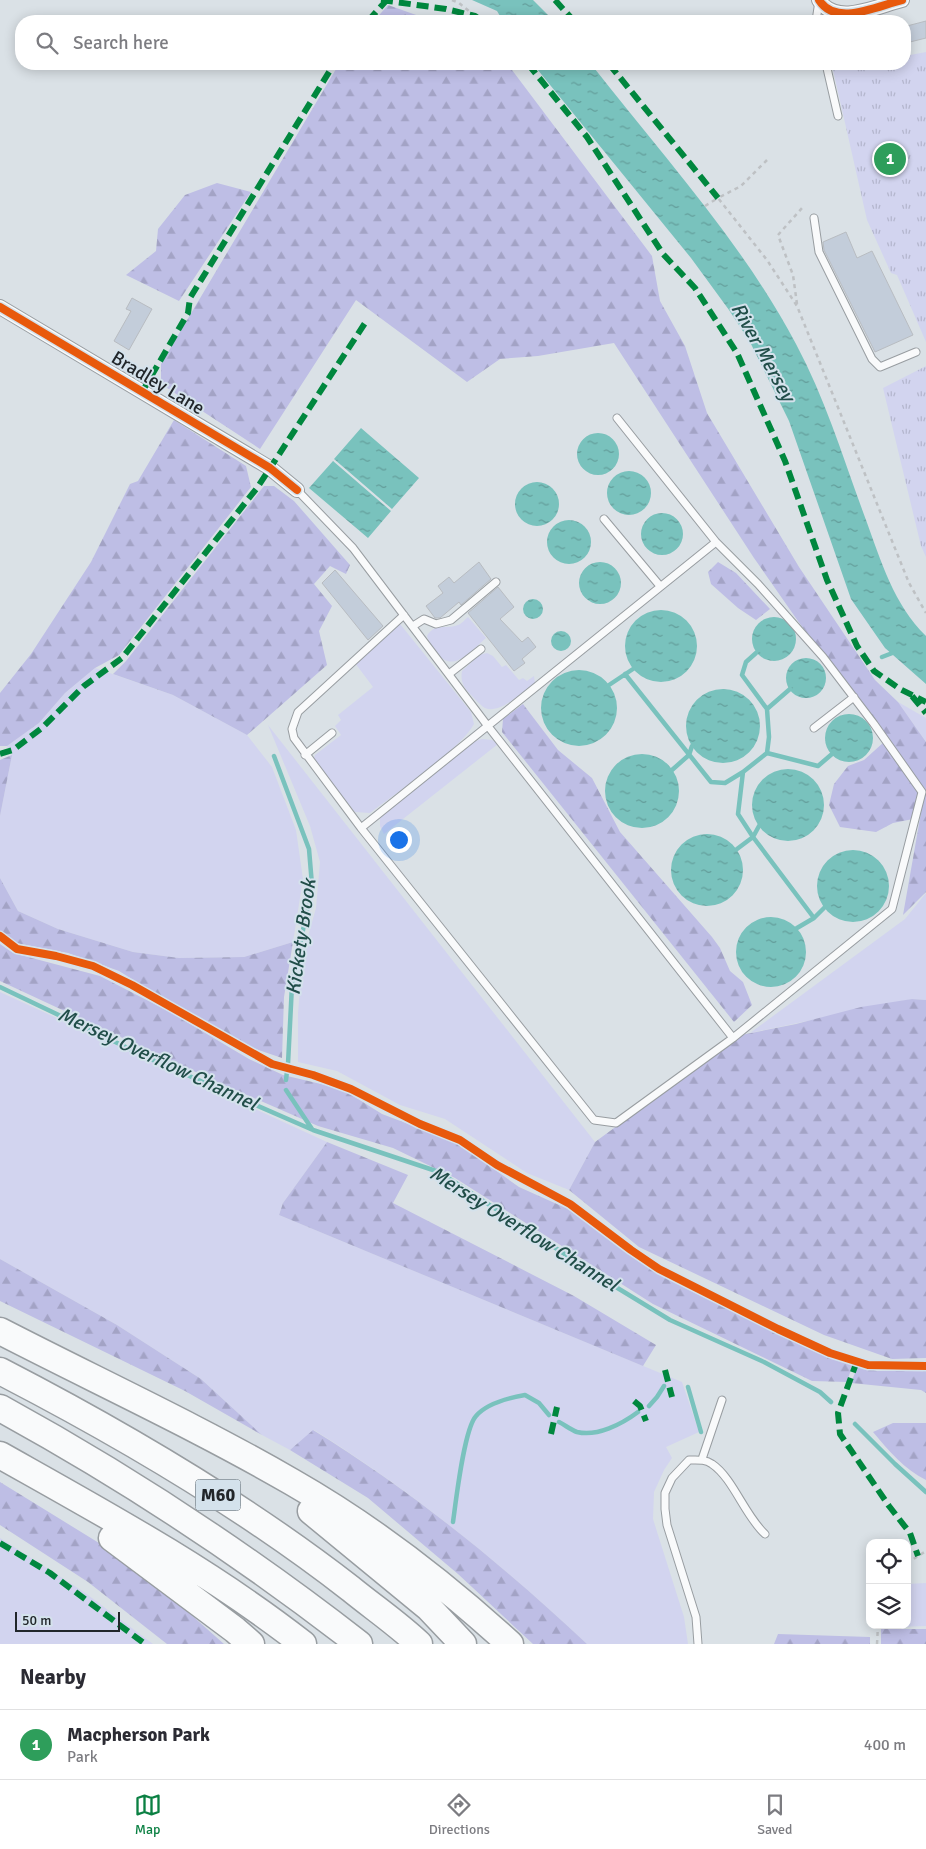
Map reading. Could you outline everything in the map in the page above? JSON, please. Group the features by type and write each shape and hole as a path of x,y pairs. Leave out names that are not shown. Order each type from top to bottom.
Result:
{"highway":[{"name":"M60","path":"0,1331 205,1435 292,1482 340,1511 424,1571 510,1644"},
{"name":"M60","path":"0,1371 106,1428 228,1502 325,1570 419,1644"},
{"name":"M60","path":"0,1408 114,1474 214,1537 303,1600 360,1644"},
{"name":"M60","path":"205,1435 328,1524 429,1608 463,1644"},
{"path":"0,1455 105,1514 201,1573 276,1622 303,1644"},
{"path":"0,1464 146,1561 251,1644"}],"street":[{"path":"819,0 826,8 839,14 884,2 902,0"},
{"name":"Bradley Lane","path":"0,307 270,468 297,490"}],"lane":[{"path":"817,15 819,0"},
{"path":"827,70 838,116"},
{"path":"814,218 819,252 872,359 880,367 916,352"},
{"path":"404,615 298,712 292,729 294,738 305,756 361,828 594,1120 616,1123 733,1038 892,909 922,792 854,697 822,657 758,584 716,542 617,418"},
{"path":"297,490 352,548 487,725 733,1038"},
{"path":"604,519 660,586"},
{"path":"361,828 716,542"},
{"path":"413,626 424,619 436,624 451,620 496,582"},
{"path":"449,674 481,648"},
{"path":"814,728 854,697"},
{"path":"305,756 332,733"},
{"path":"702,1460 722,1400"},
{"path":"698,1644 696,1617 667,1525 665,1493 672,1478 689,1460 702,1460 712,1464 725,1476 746,1511 765,1534"}],"path":[{"path":"452,0 459,3 474,15"},
{"path":"705,206 741,186 767,160"},
{"path":"718,198 767,260 797,306 909,583 926,613"},
{"path":"797,306 793,275 778,235 802,208"},
{"path":"911,1560 926,1551"},
{"path":"877,1644 878,1629"},
{"path":"137,1637 137,1644"}],"green space":[{"path":"388,5 416,15 379,15"},
{"path":"926,52 926,342 897,275 891,273 867,220 833,70 911,70 911,55"},
{"path":"335,70 512,70 652,256 660,301 685,346 707,413 799,567 875,680 898,702 926,742 926,892 903,915 925,790 864,705 800,624 754,558 614,343 538,356 500,359 467,382 356,300 260,449 161,384 161,364"},
{"path":"217,183 251,192 179,301 126,275 156,251 158,229 185,195"},
{"path":"926,366 926,557 921,546 883,388"},
{"path":"174,420 246,466 251,487 119,655 95,668 65,693 39,723 7,746 0,746 0,693 31,654 91,562 130,484 138,481"},
{"path":"264,486 274,486 294,501 350,565 346,574 330,566 314,584 332,606 319,631 327,665 247,735 173,695 113,674 126,661"},
{"path":"718,562 736,573 770,609 756,620 738,608 711,584 708,572"},
{"path":"468,617 486,638 463,658 456,661 443,659 427,636 434,629 461,624"},
{"path":"400,624 471,712 474,724 456,746 411,783 370,813 355,812 313,761 315,755 341,735 335,726 341,720 338,715 373,687 355,663"},
{"path":"487,653 493,656 502,667 506,665 519,680 523,678 527,681 534,676 535,683 504,705 491,709 485,708 466,690 462,681 462,671 479,655"},
{"path":"95,668 173,695 247,735 272,767 296,830 303,879 293,942 244,957 179,958 133,952 58,929 18,911 0,878 0,816 12,755 7,746 39,723 65,693"},
{"path":"898,702 926,718 926,742"},
{"path":"523,704 558,750 592,778 620,832 712,937 720,948 730,971 743,982 752,1005 734,1022 502,732 503,719"},
{"path":"268,725 595,1142 569,1190 527,1173 445,1119 400,1105 337,1071 298,1062 298,1013 303,954 316,908 320,862 310,826"},
{"path":"482,739 492,740 498,744 384,834 380,826 380,816 473,742"},
{"path":"884,742 919,791 913,819 893,823 876,832 840,827 829,805 834,784 848,766 864,760"},
{"path":"12,755 0,816 0,760"},
{"path":"0,878 18,911 58,929 133,952 179,958 244,957 293,942 284,997 282,1058 250,1047 172,1004 119,971 68,953 16,943 0,932"},
{"path":"926,893 926,1000 912,999 750,1033 905,919"},
{"path":"0,944 13,953 100,976 170,1012 249,1059 283,1075 342,1089 382,1114 456,1142 519,1187 568,1209 634,1258 745,1317 833,1358 853,1363 847,1382 812,1381 653,1304 455,1178 393,1148 318,1126 215,1081 0,981"},
{"path":"0,992 327,1142 283,1203 279,1215 682,1382 699,1432 666,1447 672,1458 654,1492 653,1519 684,1617 688,1644 587,1644 523,1586 456,1530 350,1453 314,1430 290,1450 262,1435 201,1379 117,1325 0,1259"},
{"path":"912,999 926,1000 926,1358 892,1359 824,1335 639,1247 569,1190 595,1142 741,1035 796,1024 861,1007"},
{"path":"327,1142 408,1175 393,1203 574,1296 656,1345 643,1366 279,1215 283,1203"},
{"path":"0,1259 117,1325 201,1379 262,1435 185,1391 0,1301"},
{"path":"858,1365 877,1371 926,1371 926,1393 921,1390 851,1383"},
{"path":"893,1423 926,1423 926,1480 904,1465 873,1432"},
{"path":"313,1430 386,1478 456,1530 523,1586 587,1644 533,1644 458,1574 368,1498 290,1450"},
{"path":"0,1482 99,1543 180,1605 224,1644 167,1644 88,1582 0,1525"},
{"path":"0,1538 84,1592 153,1644 0,1644"},
{"path":"926,1583 926,1626 911,1627 911,1584"},
{"path":"881,1629 926,1629 926,1644 881,1644"},
{"path":"778,1634 870,1637 870,1644 774,1644"}],"water":[{"path":"472,0 533,0 548,15 499,15 497,11"},
{"name":"River Mersey","path":"538,70 596,70 700,200 775,306 807,365 834,431 890,582 905,611 926,636 926,684 885,648 851,599 789,421 750,342 691,258"},
{"path":"361,428 419,478 392,509 334,459"},
{"path":"602,433 610,436 616,442 619,454 616,466 610,472 594,475 586,472 580,466 577,450 580,442 586,436"},
{"path":"333,461 391,511 368,538 309,488"},
{"path":"629,471 641,475 647,481 651,493 647,505 641,511 629,515 617,511 611,505 607,493 611,481 617,475"},
{"path":"533,482 541,482 553,488 559,504 553,520 541,526 533,526 521,520 515,508 515,500 521,488"},
{"path":"666,513 674,516 680,522 683,534 680,546 674,552 658,555 650,552 644,546 641,530 644,522 650,516"},
{"path":"565,520 573,520 585,526 591,542 585,558 573,564 565,564 553,558 547,546 547,538 553,526"},
{"path":"604,562 612,565 618,571 621,583 618,595 612,601 596,604 588,601 582,595 579,579 582,571 588,565"},
{"path":"533,599 540,602 543,609 540,616 533,619 526,616 523,609 526,602"},
{"path":"668,610 687,620 695,632 697,646 695,660 687,672 675,680 654,682 635,672 627,660 625,639 635,620 647,612"},
{"path":"778,617 790,623 795,630 795,648 790,655 783,660 770,661 762,658 755,651 752,635 755,627 762,620"},
{"path":"561,631 568,634 571,641 568,648 561,651 554,648 551,641 554,634"},
{"path":"802,658 810,658 817,661 823,667 826,678 823,689 817,695 810,698 802,698 795,695 789,689 786,682 786,674 789,667 795,661"},
{"path":"579,670 593,673 606,681 614,694 617,708 614,722 606,735 593,743 579,746 565,743 552,735 544,722 541,708 544,694 552,681 565,673"},
{"path":"723,689 737,692 749,700 757,712 760,726 757,740 749,752 737,760 723,763 709,760 697,752 689,740 686,726 689,712 697,700 709,692"},
{"path":"849,714 858,716 866,721 871,729 873,738 871,747 866,755 858,760 849,762 840,760 832,755 827,747 825,738 827,729 832,721 840,716"},
{"path":"642,754 656,757 668,765 676,777 679,791 676,805 668,817 656,825 642,828 628,825 616,817 608,805 605,791 608,777 616,765 628,757"},
{"path":"788,769 808,775 818,785 824,805 818,825 808,835 788,841 768,835 758,825 752,805 758,785 768,775"},
{"path":"714,834 733,844 741,856 743,870 741,884 733,896 721,904 700,906 681,896 673,884 671,863 681,844 693,836"},
{"path":"860,850 879,860 887,872 889,886 887,900 879,912 867,920 846,922 827,912 819,900 817,879 827,860 839,852"},
{"path":"778,917 791,923 800,932 804,938 806,952 804,966 796,977 785,985 764,987 757,985 746,977 738,966 736,945 738,938 746,927 757,919"}],"building":[{"path":"926,21 926,38 911,42 911,25"},
{"path":"846,232 857,258 872,251 913,335 875,352 824,250 823,242"},
{"path":"132,298 152,309 129,350 114,341 131,311 126,309"},
{"path":"479,562 491,579 461,605 459,602 440,618 435,618 426,606 443,593 438,586 449,577 454,583"},
{"path":"335,570 383,626 368,640 322,583"},
{"path":"498,587 514,607 500,619 522,642 528,637 536,647 522,659 525,663 514,671 468,613"}],"waterway":[{"path":"882,657 895,652"},
{"path":"756,653 746,662 742,675 767,709"},
{"path":"609,685 633,669"},
{"path":"625,674 711,782 725,783 743,772"},
{"path":"767,753 769,737 767,709 790,689"},
{"path":"672,770 689,755 692,746"},
{"path":"814,918 738,814 743,772 767,753 818,766 832,754"},
{"name":"Kickety Brook","path":"274,756 309,849 312,885 292,985 288,1064"},
{"path":"737,849 753,837 759,826"},
{"path":"797,928 814,918 824,908"},
{"name":"Mersey Overflow Channel","path":"0,987 155,1061 313,1130 439,1172 606,1281 670,1320 764,1362 820,1392 831,1402"},
{"name":"Kickety Brook","path":"286,1080 287,1071"},
{"name":"Kickety Brook","path":"286,1090 312,1129"},
{"path":"649,1406 664,1386"},
{"path":"688,1387 701,1432"},
{"path":"453,1522 464,1450 476,1416 492,1404 525,1395 539,1403 549,1415"},
{"path":"559,1422 577,1432 593,1433 617,1425 638,1412"},
{"path":"855,1424 926,1492"}],"marked path":[{"path":"381,0 446,9 471,15"},
{"path":"555,0 569,15"},
{"path":"373,15 385,2"},
{"path":"142,392 188,313 190,298 330,70"},
{"path":"533,70 587,137 663,254 695,288 737,353 785,461 827,580 857,646 874,671 900,689 926,702"},
{"path":"614,70 718,198"},
{"path":"0,754 13,750 42,728 84,686 122,658 257,488 367,320"},
{"path":"912,696 926,713"},
{"path":"857,1361 838,1413 840,1434 889,1506 910,1533 918,1556"},
{"path":"665,1370 672,1397"},
{"path":"634,1401 640,1406 646,1421"},
{"path":"551,1434 557,1407"},
{"path":"0,1543 50,1573 145,1644"}],"cycle path":[{"path":"819,0 826,8 846,13 869,10 902,0"},
{"path":"0,307 270,468 297,490"},
{"path":"0,936 17,949 56,956 93,966 132,985 272,1064 313,1075 351,1089 420,1124 460,1140 497,1165 570,1204 659,1269 778,1329 830,1353 868,1365 926,1366"}],"place":[{"name":"Macpherson Park","path":"890,159"}]}
